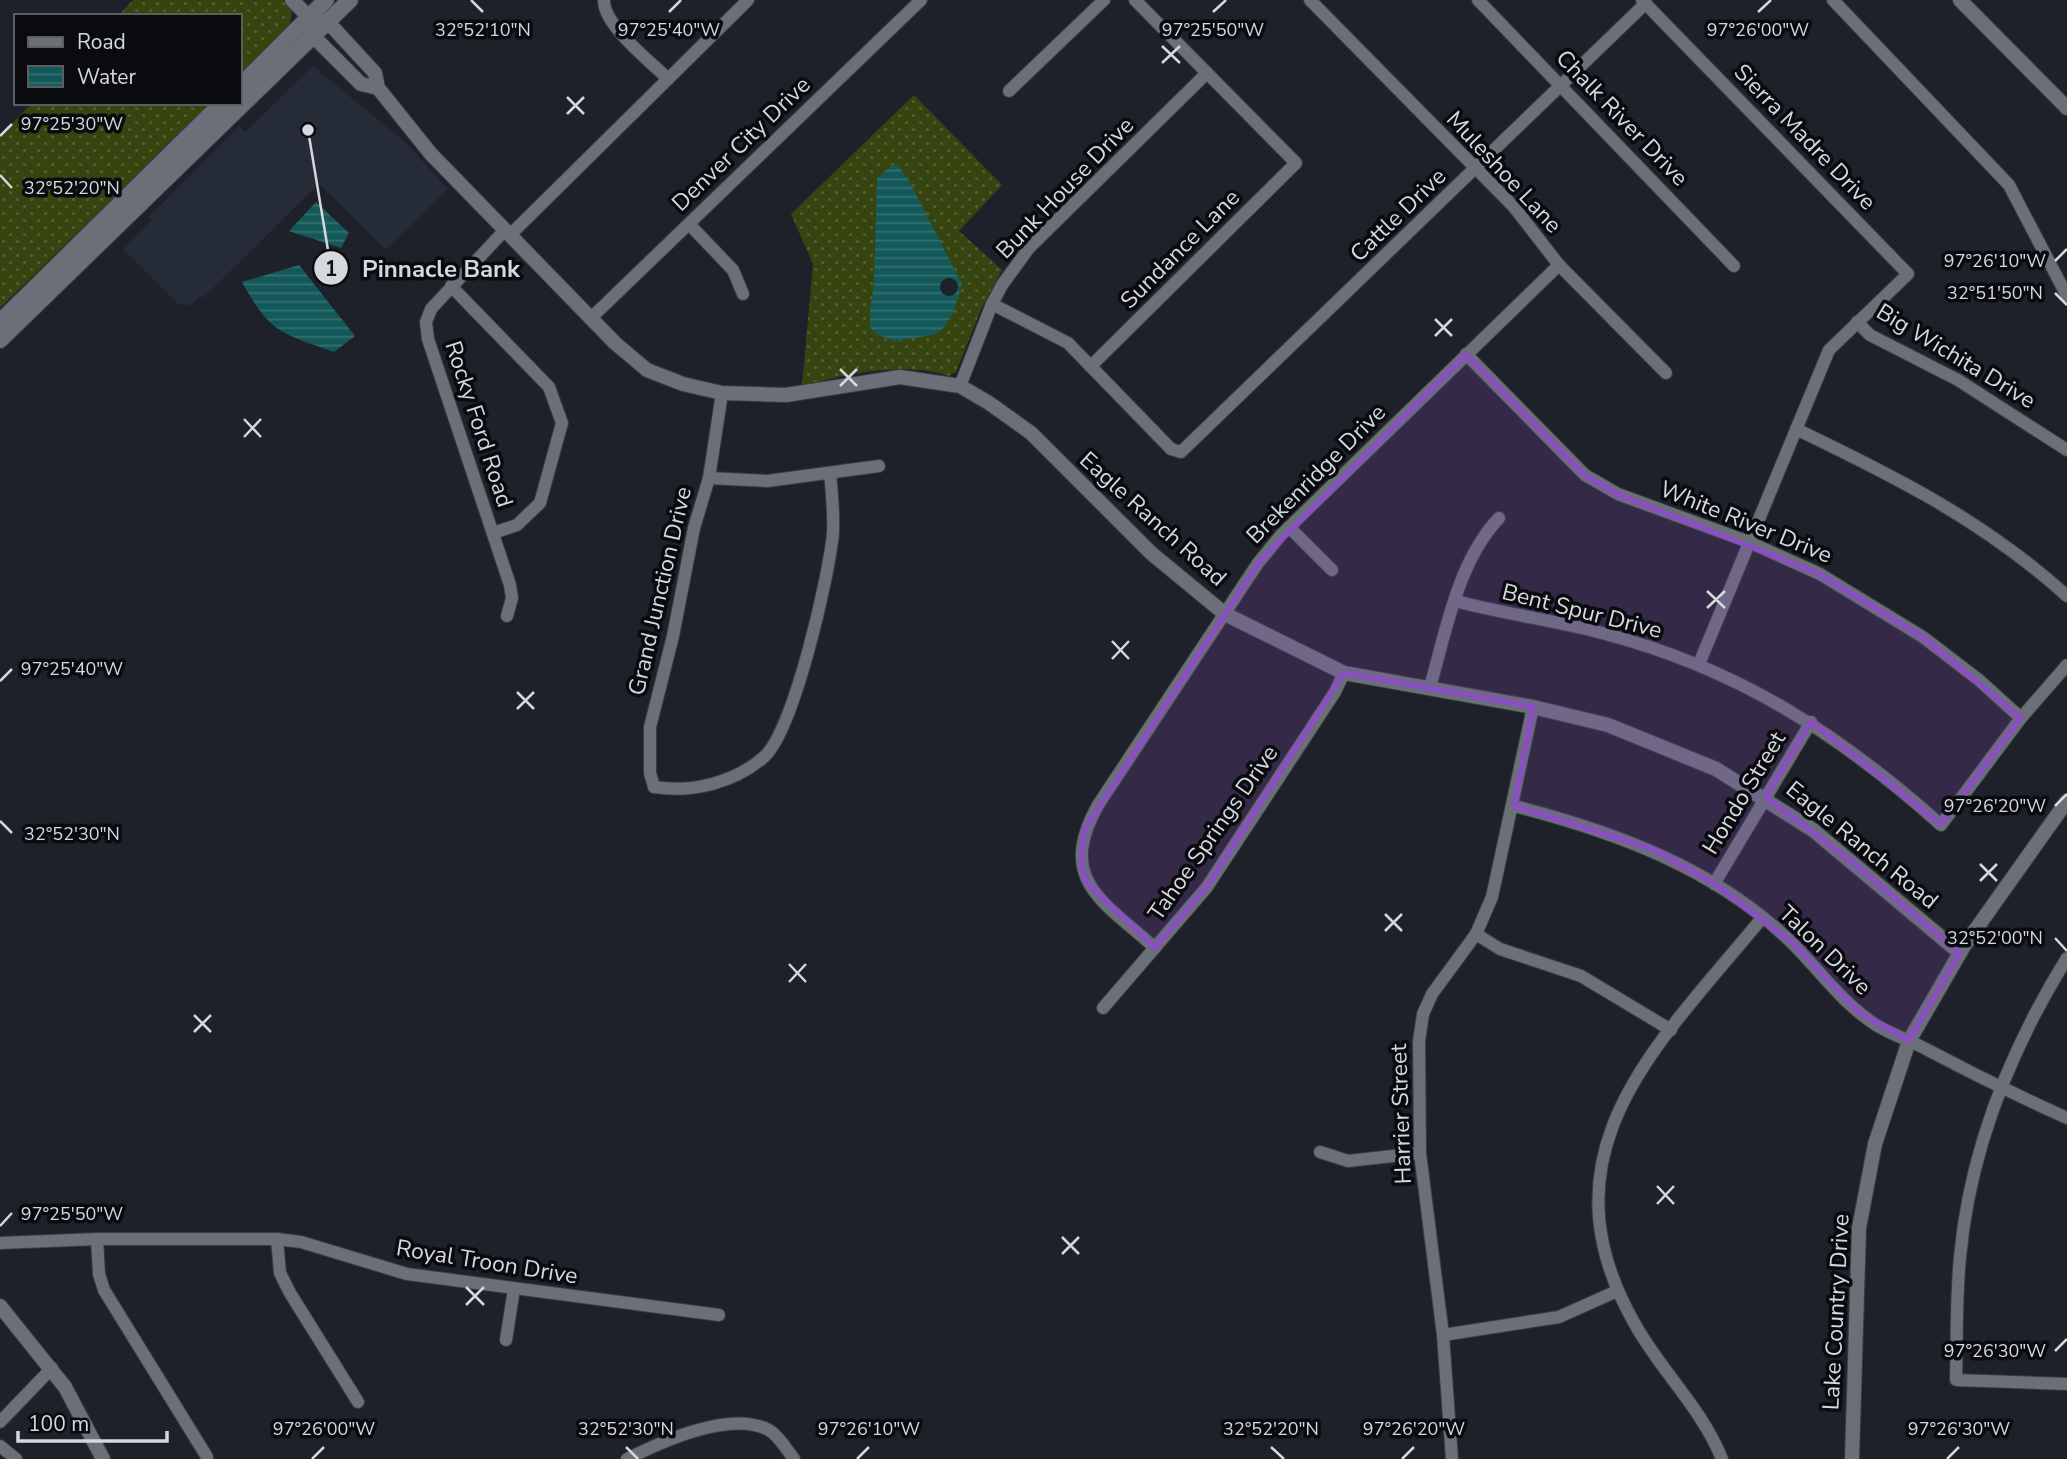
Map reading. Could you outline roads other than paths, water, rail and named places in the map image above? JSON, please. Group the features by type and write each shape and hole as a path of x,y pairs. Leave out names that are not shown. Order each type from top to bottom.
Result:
{"main road":[{"path":"242,84 326,0"},
{"path":"0,340 350,0"},
{"path":"2,315 220,105"}],"street":[{"path":"292,0 309,16 327,21"},
{"path":"604,0 604,9 612,23 668,79"},
{"name":"Rocky Ford Road","path":"507,616 512,598 510,585 428,339 426,322 431,309 451,286 748,0"},
{"name":"Denver City Drive","path":"591,318 921,0"},
{"path":"1009,91 1104,0"},
{"path":"1135,0 1207,73"},
{"name":"Muleshoe Lane","path":"1310,0 1514,207 1559,265 1666,373"},
{"name":"Chalk River Drive","path":"1478,0 1734,266"},
{"path":"1833,0 2009,185 2067,296"},
{"path":"1960,0 2067,108"},
{"name":"Cattle Drive","path":"1092,365 1178,452 1185,450 1562,86 1644,2"},
{"name":"Sierra Madre Drive","path":"1644,2 1908,274 1857,322"},
{"path":"309,16 313,36"},
{"name":"Eagle Ranch Road","path":"327,21 376,73 378,88 431,154 591,318 647,370 722,393 786,395 900,377 960,386 1031,433 1150,553 1225,614 1344,673 1533,707 1608,725 1716,769 1766,798 1853,862 1883,891 1960,953"},
{"name":"Eagle Ranch Road","path":"313,36 361,84 378,88"},
{"name":"Sundance Lane","path":"1092,365 1296,163 1207,73"},
{"name":"Bunk House Drive","path":"960,386 992,304 1002,285 1029,248 1207,73"},
{"path":"689,224 733,270 743,294"},
{"name":"Brekenridge Drive","path":"1155,948 1086,882 1081,866 1084,830 1258,563 1290,527 1559,265"},
{"path":"451,286 549,387 562,423 540,503 517,524 493,533"},
{"path":"992,304 1051,331 1092,365"},
{"path":"1699,664 1829,349 1857,322"},
{"name":"Big Wichita Drive","path":"1857,322 1870,335 1958,380 2067,450"},
{"name":"White River Drive","path":"1466,355 1585,475 1618,494 1749,542 1820,574 1878,608 1979,680 2021,718"},
{"name":"Grand Junction Drive","path":"722,393 709,478 694,528 673,636 650,727 649,791 690,789 724,781 765,756 781,735 800,680 830,550 833,516 830,473"},
{"path":"1797,429 1911,484 1978,527 2067,596"},
{"path":"709,478 767,481 879,466"},
{"path":"1430,687 1456,600 1477,545 1499,519"},
{"path":"1290,527 1332,569"},
{"name":"Bent Spur Drive","path":"1456,600 1500,613 1600,632 1699,664 1756,690 1811,722 1850,749 1941,825 2021,718"},
{"path":"2021,718 2067,665"},
{"name":"Tahoe Springs Drive","path":"1103,1007 1207,887 1310,732 1344,673"},
{"name":"Harrier Street","path":"1452,1459 1443,1335 1420,1153 1419,1041 1423,1014 1432,995 1476,934 1492,897 1514,806 1533,707"},
{"name":"Hondo Street","path":"1714,884 1811,722"},
{"name":"Lake Country Drive","path":"1852,1459 1860,1228 1875,1144 1909,1041 1960,953 2067,802"},
{"name":"Talon Drive","path":"1514,806 1596,827 1653,849 1714,884 1762,918 1792,943 1838,995 1877,1026 1999,1088 2067,1118"},
{"path":"1722,1459 1707,1428 1637,1328 1617,1291 1603,1250 1600,1177 1611,1125 1641,1068 1762,918"},
{"path":"1476,934 1500,949 1581,976 1671,1030"},
{"path":"2067,958 2036,1007 1999,1088 1983,1134 1965,1215 1960,1259 1956,1380 2067,1384"},
{"path":"1320,1152 1348,1161 1420,1153"},
{"path":"97,1239 99,1274 104,1290 207,1457"},
{"name":"Royal Troon Drive","path":"0,1243 97,1239 277,1239 301,1242 396,1272 719,1315"},
{"path":"277,1239 280,1273 358,1402"},
{"path":"506,1340 514,1289"},
{"path":"1443,1335 1559,1317 1617,1291"},
{"path":"0,1306 52,1368 85,1422 103,1459"},
{"path":"0,1422 52,1368"},
{"path":"627,1459 710,1427 740,1423 771,1431 794,1459"},
{"path":"0,1446 16,1459"}],"water":[{"path":"892,165 898,166 908,179 962,284 953,313 942,330 932,335 895,341 876,334 870,327 877,179"},
{"path":"316,202 349,233 341,248 289,231"},
{"path":"299,265 355,336 334,352 279,329 261,312 242,282"}],"place":[{"name":"Pinnacle Bank","path":"308,130"}]}
